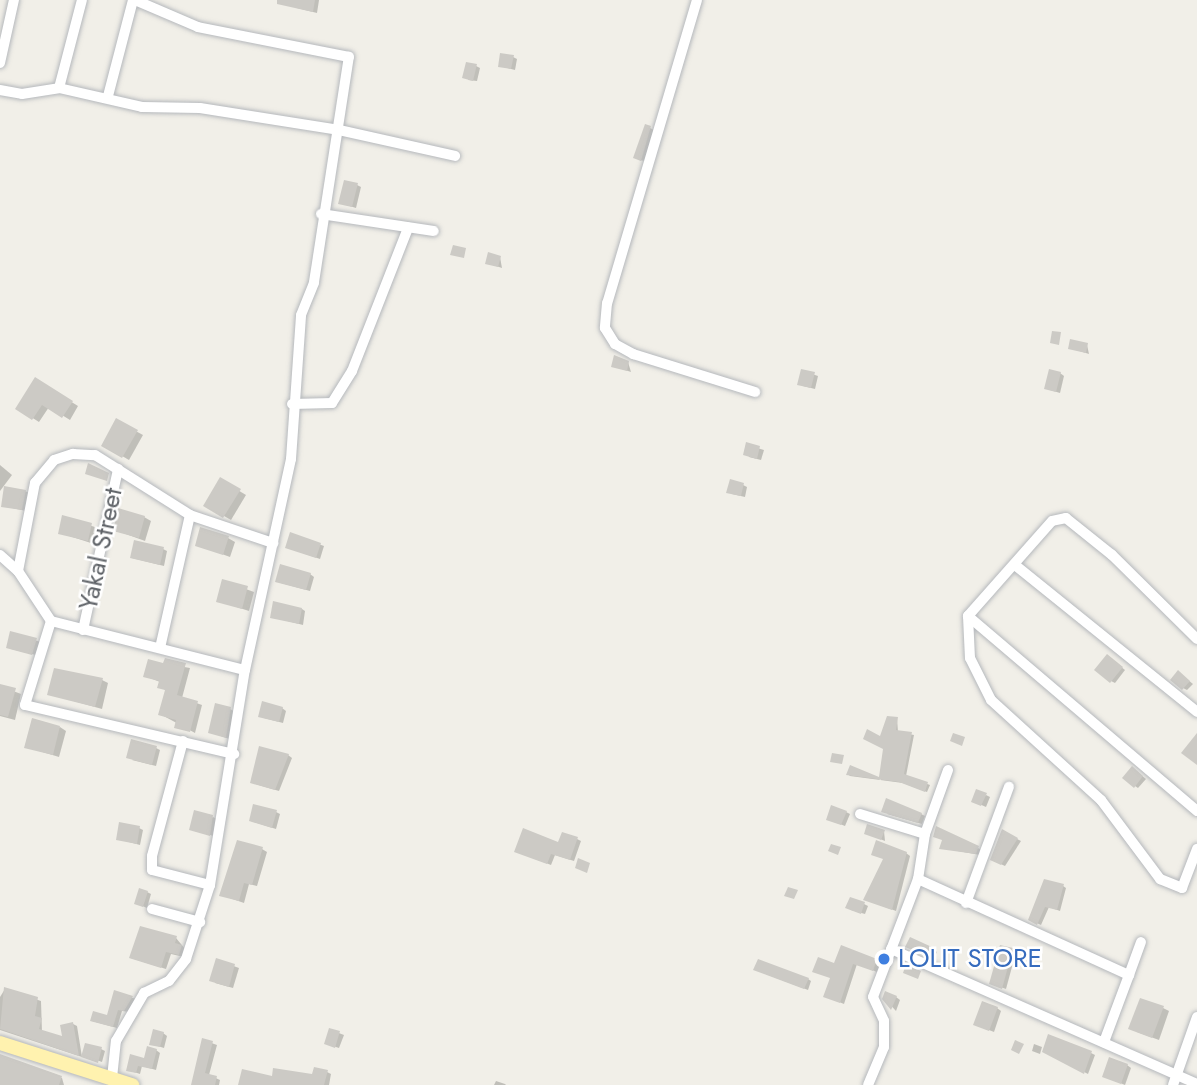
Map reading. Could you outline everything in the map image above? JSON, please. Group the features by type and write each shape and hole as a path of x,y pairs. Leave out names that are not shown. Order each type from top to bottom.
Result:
{"main road":[{"path":"0,1043 132,1085"}],"street":[{"path":"0,63 14,0"},
{"path":"59,88 82,0"},
{"path":"108,96 134,0 198,27 349,57 339,130 321,214 314,282 301,315 292,404 291,459 245,670 234,754 210,886 186,959 169,981 144,993 116,1041 112,1078"},
{"path":"698,0 607,303 605,328 615,344 633,354 755,391"},
{"path":"0,90 22,94 59,88 108,96 142,107 200,108 339,130 455,156"},
{"path":"321,214 434,231"},
{"path":"292,404 332,403 352,370 408,228"},
{"path":"18,571 35,483 54,460 73,454 95,455 190,515 273,543"},
{"name":"Yakal Street","path":"83,630 118,469"},
{"path":"160,648 190,515"},
{"path":"1197,639 1165,612 1112,555 1066,518 1052,521 968,616 970,658 991,700 1101,800 1160,879 1182,888 1197,849"},
{"path":"0,555 18,571 51,621 245,670"},
{"path":"1015,565 1197,712"},
{"path":"968,616 1197,811"},
{"path":"51,621 26,705 234,754"},
{"path":"183,740 152,856 152,870 210,886"},
{"path":"868,1085 884,1047 884,1021 873,998 918,879 925,834 948,770"},
{"path":"966,903 1009,787"},
{"path":"860,814 925,834"},
{"path":"918,879 1129,975"},
{"path":"152,909 200,922"},
{"path":"1104,1042 1141,942"},
{"path":"891,949 1104,1042 1176,1080 1197,1084"},
{"path":"1176,1080 1197,1017"}],"building":[{"path":"277,0 315,0 313,12 277,4"},
{"path":"500,53 514,55 511,69 498,67"},
{"path":"466,62 477,64 473,81 462,78"},
{"path":"645,124 651,126 641,161 633,158"},
{"path":"344,180 358,183 352,207 338,204"},
{"path":"453,245 466,248 464,258 450,255"},
{"path":"488,252 501,256 498,267 485,264"},
{"path":"1052,331 1061,332 1059,345 1050,343"},
{"path":"1070,339 1088,343 1086,353 1068,349"},
{"path":"614,355 629,361 627,371 611,367"},
{"path":"801,369 815,372 811,388 797,385"},
{"path":"1049,369 1061,372 1056,392 1044,389"},
{"path":"35,377 73,401 62,418 42,405 32,420 15,409"},
{"path":"116,418 138,430 122,458 101,446"},
{"path":"746,442 760,446 757,459 743,455"},
{"path":"88,463 109,473 107,481 85,474"},
{"path":"220,477 241,489 223,518 203,506"},
{"path":"730,479 744,483 741,496 726,493"},
{"path":"4,486 26,490 22,510 1,507"},
{"path":"118,508 145,516 139,538 113,531"},
{"path":"62,515 92,523 88,541 58,534"},
{"path":"200,527 229,536 223,555 195,546"},
{"path":"290,532 321,543 316,558 285,548"},
{"path":"134,540 164,547 160,565 130,558"},
{"path":"280,564 311,573 306,590 275,582"},
{"path":"222,579 248,586 242,609 216,602"},
{"path":"273,601 302,608 299,624 270,618"},
{"path":"10,631 37,638 32,655 6,648"},
{"path":"1107,654 1123,667 1110,683 1094,670"},
{"path":"165,658 186,663 177,695 198,701 190,732 174,728 176,720 158,715 165,690 157,688 159,681 143,677 148,659 163,663"},
{"path":"54,668 103,678 95,707 47,695"},
{"path":"1178,670 1190,681 1182,690 1170,680"},
{"path":"0,684 16,688 8,717 0,715"},
{"path":"262,701 283,707 279,722 258,717"},
{"path":"215,703 231,707 226,738 208,733"},
{"path":"887,716 898,717 896,730 912,732 904,774 928,782 925,792 899,782 846,775 850,765 879,777 883,749 863,739 867,729 880,736"},
{"path":"32,718 60,726 53,755 24,748"},
{"path":"953,733 965,737 962,746 950,741"},
{"path":"1197,733 1197,765 1181,753"},
{"path":"131,739 157,746 152,765 126,758"},
{"path":"259,746 289,754 275,790 250,783"},
{"path":"832,753 844,755 842,764 830,762"},
{"path":"1132,766 1143,776 1134,788 1122,778"},
{"path":"976,789 987,793 981,806 971,802"},
{"path":"886,798 922,813 918,823 881,812"},
{"path":"253,804 277,810 272,828 249,821"},
{"path":"831,805 847,811 841,825 826,820"},
{"path":"194,810 213,815 210,836 189,830"},
{"path":"119,822 140,826 137,844 116,840"},
{"path":"867,824 885,830 881,840 864,834"},
{"path":"936,826 979,846 976,854 939,849 942,840 933,837"},
{"path":"523,828 558,842 562,832 578,837 570,860 551,854 547,864 514,852"},
{"path":"1002,829 1018,838 1001,865 990,860"},
{"path":"237,840 263,847 252,885 244,883 239,901 219,896"},
{"path":"876,840 907,852 892,910 863,900 883,859 871,855"},
{"path":"831,844 841,847 838,855 828,851"},
{"path":"578,858 590,863 587,873 575,868"},
{"path":"1044,879 1064,884 1057,910 1045,907 1037,925 1028,920"},
{"path":"788,887 798,890 794,899 784,896"},
{"path":"139,888 148,891 143,907 134,904"},
{"path":"850,897 865,902 861,914 845,908"},
{"path":"140,926 177,936 175,943 182,945 179,955 166,952 161,968 129,958"},
{"path":"910,937 934,948 930,957 905,947"},
{"path":"841,945 877,959 873,971 853,964 840,1003 823,997 830,978 812,972 818,957 834,963"},
{"path":"1000,945 1013,948 1002,989 989,984"},
{"path":"216,958 235,964 229,987 209,981"},
{"path":"758,959 809,978 804,989 753,970"},
{"path":"906,964 921,971 918,979 903,973"},
{"path":"4,987 38,997 35,1016 42,1018 39,1029 62,1036 60,1025 73,1022 79,1056 0,1029"},
{"path":"114,990 133,996 124,1011 118,1010 113,1027 90,1021 93,1011 107,1015"},
{"path":"885,991 897,996 891,1010 882,999"},
{"path":"1140,998 1164,1006 1152,1038 1128,1029"},
{"path":"982,1001 998,1007 989,1031 973,1025"},
{"path":"329,1028 340,1031 335,1048 324,1044"},
{"path":"153,1029 164,1032 160,1047 149,1045"},
{"path":"1048,1034 1092,1051 1084,1074 1042,1052"},
{"path":"202,1038 213,1041 205,1073 217,1076 215,1085 191,1085"},
{"path":"1015,1040 1024,1044 1019,1054 1011,1050"},
{"path":"85,1043 102,1047 98,1063 81,1057"},
{"path":"147,1046 157,1049 152,1069 138,1066 136,1073 126,1071 130,1054 144,1058"},
{"path":"0,1054 62,1076 59,1085 0,1085"},
{"path":"1109,1057 1128,1064 1121,1084 1102,1077"},
{"path":"314,1067 328,1070 324,1085 238,1085 242,1069 272,1076 273,1068 312,1074"}],"place":[{"name":"LOLIT STORE","path":"884,959"}]}
